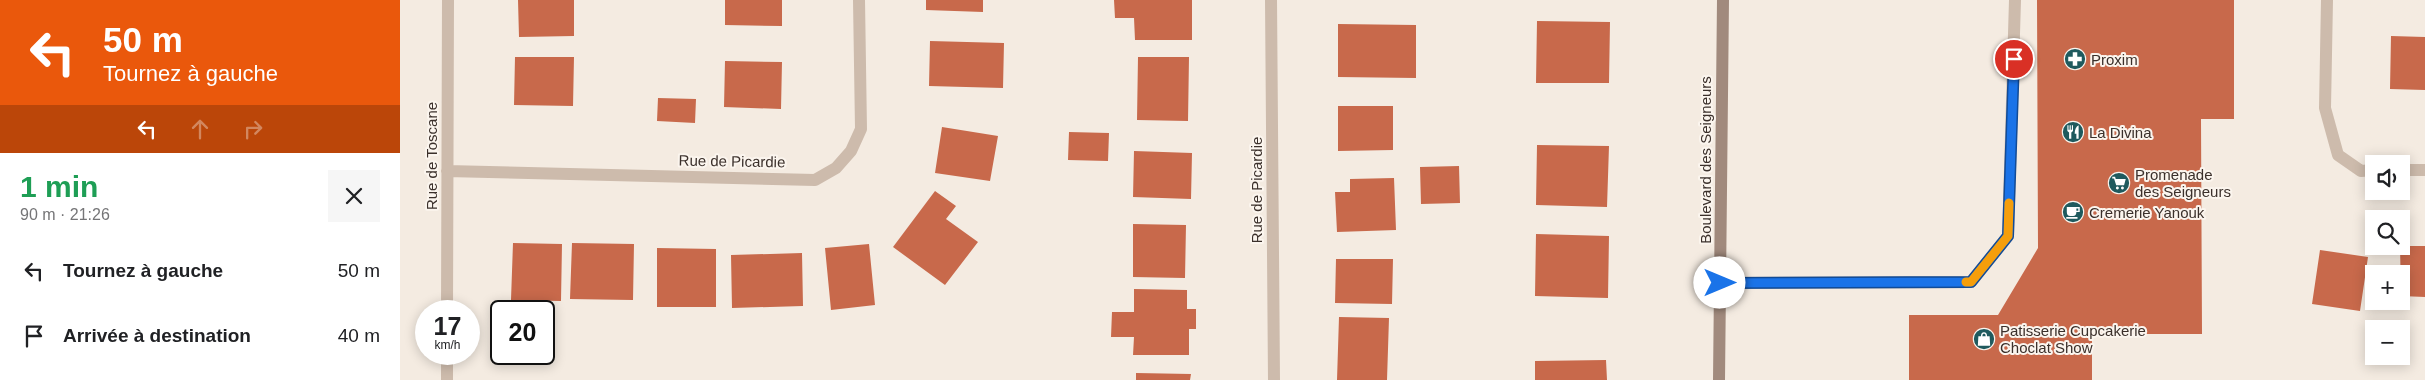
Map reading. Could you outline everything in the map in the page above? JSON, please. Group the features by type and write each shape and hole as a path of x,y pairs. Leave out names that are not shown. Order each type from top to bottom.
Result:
{"street":[{"name":"Rue de Toscane","path":"448,0 448,300"},
{"name":"Rue de Picardie","path":"448,170 815,180 836,168 851,151 861,129 859,0"},
{"name":"Rue de Picardie","path":"1271,0 1274,380"},
{"name":"Boulevard des Seigneurs","path":"1719,380 1723,0"},
{"path":"1720,283 1971,282 2008,236 2015,0"},
{"path":"2327,0 2325,108 2338,156 2361,170 2365,170"},
{"path":"2410,170 2425,170"},
{"path":"448,365 448,380"}],"building":[{"path":"518,0 574,0 574,36 519,37"},
{"path":"725,0 782,0 782,26 725,25"},
{"path":"926,0 983,0 983,12 926,10"},
{"path":"1114,0 1192,0 1192,40 1135,40 1134,18 1115,18"},
{"name":"Promenade des Seigneurs","path":"2037,0 2234,0 2234,119 2201,119 2202,334 2092,334 2092,380 1909,380 1909,315 1998,315 2038,248"},
{"path":"1537,21 1610,22 1609,83 1536,83"},
{"path":"1338,24 1416,25 1416,78 1338,77"},
{"path":"2391,36 2425,37 2425,90 2390,89"},
{"path":"930,41 1004,43 1003,88 929,86"},
{"path":"515,57 574,57 573,106 514,105"},
{"path":"1138,57 1189,57 1188,121 1137,120"},
{"path":"725,61 782,62 781,109 724,107"},
{"path":"658,98 696,99 695,123 657,121"},
{"path":"1338,106 1393,106 1393,150 1338,151"},
{"path":"942,127 998,136 990,181 935,173"},
{"path":"1069,132 1109,133 1108,161 1068,160"},
{"path":"1537,145 1609,146 1607,207 1536,205"},
{"path":"1134,151 1192,153 1191,199 1133,197"},
{"path":"1459,166 1460,203 1421,204 1420,167"},
{"path":"1394,178 1396,230 1337,232 1335,192 1350,192 1350,179"},
{"path":"935,191 956,206 946,219 978,242 945,285 893,247"},
{"path":"1133,224 1186,225 1185,278 1133,277"},
{"path":"1536,234 1609,236 1608,298 1535,296"},
{"path":"513,243 562,244 561,301 511,300"},
{"path":"572,243 634,244 633,300 570,299"},
{"path":"869,244 875,305 831,310 825,248"},
{"path":"2410,246 2425,246 2425,297 2410,296 2410,265 2400,265 2400,255 2410,255"},
{"path":"657,248 716,249 716,307 657,307"},
{"path":"2320,250 2368,257 2367,265 2365,265 2360,311 2312,304"},
{"path":"802,253 803,306 732,308 731,255"},
{"path":"1336,259 1393,259 1392,304 1335,303"},
{"path":"1134,289 1187,290 1187,309 1196,309 1196,329 1189,329 1189,355 1133,355 1134,337 1111,337 1112,312 1134,312"},
{"path":"1339,317 1389,318 1387,380 1337,380"},
{"path":"1606,360 1607,380 1535,380 1535,361"},
{"path":"1136,373 1191,374 1190,380 1136,380"}],"slow traffic":[{"path":"1966,282 1971,282 2008,236 2009,203"}],"place":[{"name":"Proxim","path":"2075,59"},
{"name":"La Divina","path":"2073,132"},
{"name":"Promenade des Seigneurs","path":"2119,183"},
{"name":"Cremerie Yanouk","path":"2073,212"},
{"name":"Patisserie Cupcakerie Choclat Show","path":"1984,339"}],"route":[{"path":"1720,283 1971,282 2008,236 2014,59"}]}
